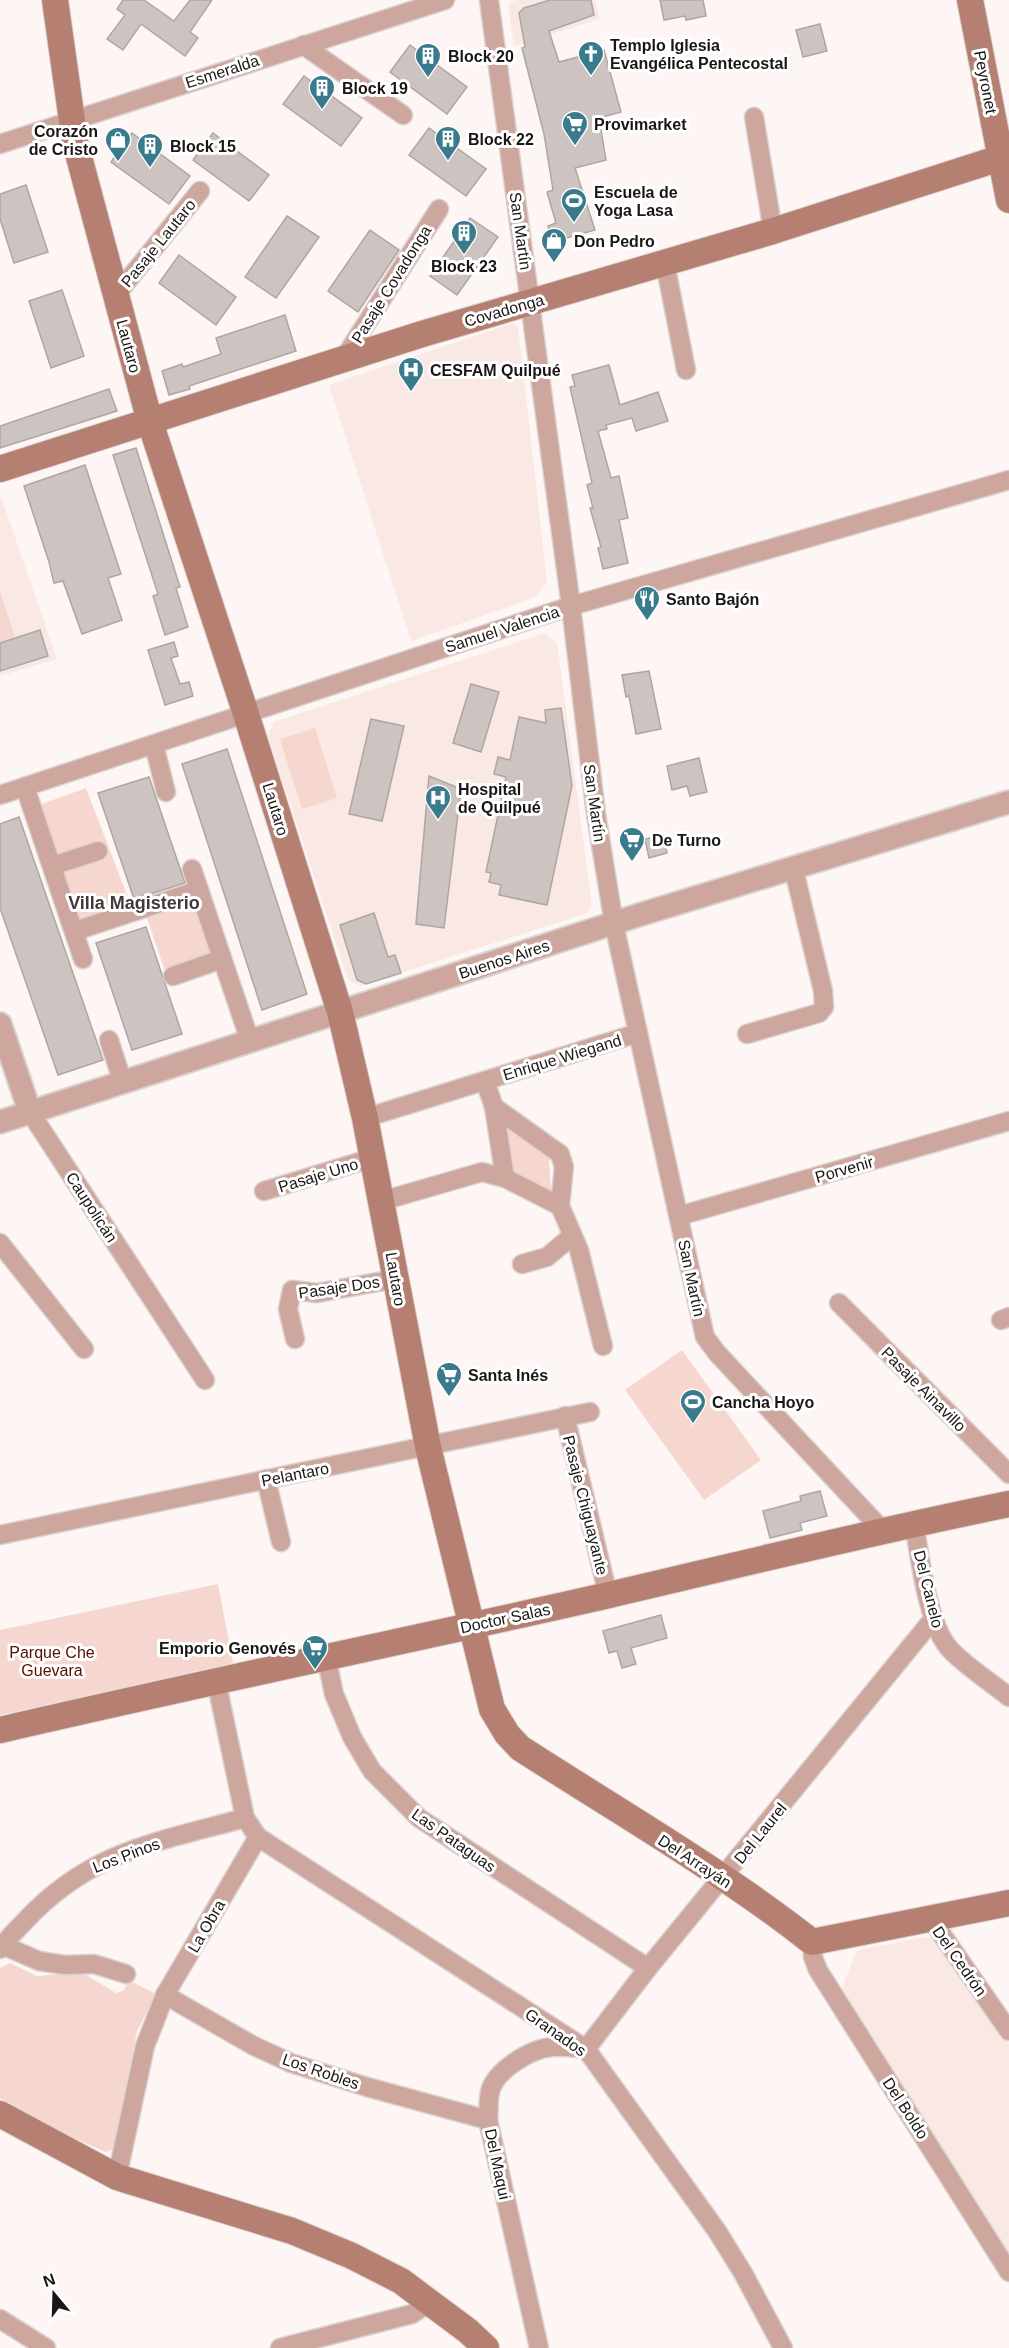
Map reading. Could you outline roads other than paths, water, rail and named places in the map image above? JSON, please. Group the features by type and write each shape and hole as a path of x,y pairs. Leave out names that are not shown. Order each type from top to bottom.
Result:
{"main road":[{"name":"Lautaro","path":"55,0 75,142 150,422 246,714 340,1012 382,1201 428,1447 471,1625"},
{"name":"Peyronet","path":"970,0 1005,156 1009,200"},
{"name":"Covadonga","path":"0,469 531,302 773,231 1005,156"},
{"name":"Doctor Salas","path":"0,1730 216,1680 608,1595 914,1523 1009,1504"},
{"name":"Del Arrayán","path":"471,1625 492,1709 507,1734 520,1748 723,1878 812,1942"},
{"path":"812,1942 1009,1903"},
{"path":"0,2114 117,2177 292,2231 352,2256 391,2276 430,2302 486,2348"}],"street":[{"name":"Esmeralda","path":"0,144 445,0"},
{"name":"San Martín","path":"489,0 571,606 596,814 614,924 705,1337 717,1353 883,1531"},
{"path":"303,45 403,115"},
{"path":"754,117 773,231"},
{"name":"Pasaje Lautaro","path":"116,295 200,191"},
{"name":"Pasaje Covadonga","path":"343,360 439,208"},
{"path":"666,263 686,370"},
{"name":"Samuel Valencia","path":"0,795 571,606 1009,480"},
{"path":"154,745 166,792"},
{"path":"25,787 84,959"},
{"name":"Buenos Aires","path":"0,1122 793,866 1009,802"},
{"path":"52,866 98,851"},
{"path":"747,1034 819,1013 824,1007 823,991 793,866"},
{"path":"192,869 250,1041"},
{"path":"75,931 199,890"},
{"path":"173,976 222,959"},
{"name":"Caupolicán","path":"0,1024 30,1112 205,1380"},
{"name":"Enrique Wiegand","path":"365,1118 638,1033"},
{"path":"109,1040 123,1083"},
{"name":"Enrique Wiegand","path":"485,1081 494,1107 505,1178"},
{"path":"494,1107 560,1154 564,1167 560,1206 579,1250 603,1346"},
{"name":"Porvenir","path":"679,1216 1009,1122"},
{"name":"Pasaje Uno","path":"264,1191 372,1158"},
{"path":"382,1201 468,1174 482,1172 505,1178 560,1206"},
{"path":"522,1264 546,1257 572,1236"},
{"path":"0,1243 84,1349"},
{"name":"Pasaje Dos","path":"295,1339 288,1310 292,1290 317,1293 395,1279"},
{"name":"Pasaje Ainavillo","path":"839,1303 1009,1474"},
{"name":"Pelantaro","path":"0,1535 590,1412"},
{"name":"Pasaje Chiguayante","path":"565,1416 608,1595"},
{"path":"266,1479 281,1542"},
{"name":"Del Canelo","path":"914,1523 934,1618 940,1635 949,1648 1009,1696"},
{"name":"Del Laurel","path":"586,2049 648,1968 934,1618"},
{"name":"Las Pataguas","path":"326,1656 334,1694 352,1737 372,1771 419,1818 648,1968"},
{"path":"216,1680 245,1818 258,1837"},
{"name":"Los Pinos","path":"1,1946 42,1902 78,1875 108,1858 142,1845 245,1818"},
{"name":"La Obra","path":"117,2177 145,2046 165,1995 258,1837"},
{"name":"Granados","path":"258,1837 586,2049 717,2231 743,2273 783,2348"},
{"name":"Del Cedrón","path":"931,1920 1009,2031"},
{"name":"Del Boldo","path":"812,1942 813,1957 818,1971 1009,2272"},
{"path":"1,1946 39,1961 65,1965 94,1964 126,1974"},
{"name":"Los Robles","path":"165,1995 254,2046 291,2064 488,2120"},
{"name":"Del Maqui","path":"539,2348 488,2120 490,2090 513,2062 540,2049 553,2047 586,2049"},
{"path":"280,2348 412,2314 430,2302"},
{"path":"0,2319 46,2348"}],"place":[{"name":"Templo Iglesia Evangélica Pentecostal","path":"591,77"},
{"name":"Block 20","path":"428,79"},
{"name":"Block 19","path":"322,111"},
{"name":"Provimarket","path":"575,147"},
{"name":"Block 22","path":"448,162"},
{"name":"Corazón de Cristo","path":"118,163"},
{"name":"Block 15","path":"150,169"},
{"name":"Escuela de Yoga Lasa","path":"574,224"},
{"name":"Block 23","path":"464,256"},
{"name":"Don Pedro","path":"554,264"},
{"name":"CESFAM Quilpué","path":"411,393"},
{"name":"Santo Bajón","path":"647,622"},
{"name":"Hospital de Quilpué","path":"438,821"},
{"name":"De Turno","path":"632,863"},
{"name":"Santa Inés","path":"449,1398"},
{"name":"Cancha Hoyo","path":"693,1425"},
{"name":"Emporio Genovés","path":"315,1671"}],"district":[{"name":"Villa Magisterio","path":"134,903"}],"park label":[{"name":"Parque Che Guevara","path":"52,1661"}]}
